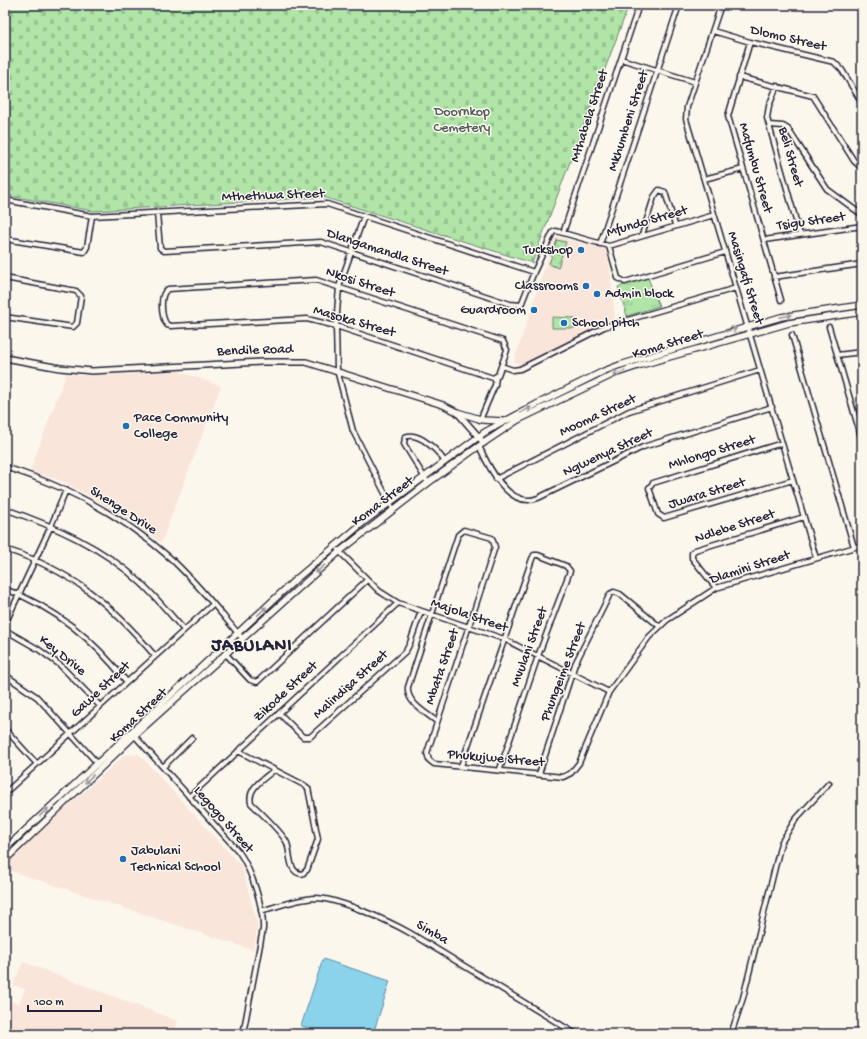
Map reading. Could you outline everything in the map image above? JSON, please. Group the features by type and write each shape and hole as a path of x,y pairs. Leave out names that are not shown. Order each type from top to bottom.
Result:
{"main road":[{"name":"Koma Street","path":"5,849 97,763 225,653 295,580 334,546 389,502 479,436 506,420 611,368 748,325 797,313 862,304"},
{"name":"Koma Street","path":"5,860 101,769 132,734 240,636 339,552 394,509 481,444 518,420 614,374 789,322 862,312"},
{"path":"457,412 480,420 506,420"}],"street":[{"name":"Mthabela Street","path":"563,234 639,5"},
{"name":"Mkhumbeni Street","path":"600,244 679,5"},
{"name":"Masingafi Street","path":"721,5 694,82 686,116 816,558"},
{"name":"Dlomo Street","path":"713,31 750,42 834,62 842,70 862,103"},
{"name":"Mafumbu Street","path":"750,42 728,114 781,300"},
{"path":"621,59 694,82"},
{"path":"739,77 812,96 854,161 862,168"},
{"name":"Beli Street","path":"777,86 768,111 769,124 800,235"},
{"path":"769,124 782,126 788,129 826,189 862,215"},
{"path":"704,180 743,169"},
{"path":"642,235 654,196 659,190 665,192 675,225"},
{"name":"Mthethwa Street","path":"5,200 92,216 320,204 332,205 534,272"},
{"name":"Dlangamandla Street","path":"157,213 160,248 164,251 316,242 351,251 510,304 521,305 534,272"},
{"name":"Mfundo Street","path":"563,234 609,246 714,214"},
{"path":"5,239 84,252 87,248 92,216"},
{"path":"364,216 339,287 336,326 337,370 353,430 389,502 394,509"},
{"name":"Tsigu Street","path":"764,240 862,226"},
{"path":"534,272 551,234 556,231 563,234"},
{"path":"609,246 618,278 625,282 725,252"},
{"path":"774,277 862,264"},
{"path":"5,278 76,291 81,294 77,323 73,327 5,317"},
{"name":"Nkosi Street","path":"164,291 168,288 311,280 339,287 503,342 507,350 501,366 494,377 495,386 480,420"},
{"path":"501,366 513,370 520,368 604,327 736,288"},
{"name":"Masoka Street","path":"164,291 162,299 165,321 170,326 307,318 494,377"},
{"path":"829,327 862,440"},
{"path":"792,335 854,547"},
{"path":"837,355 862,352"},
{"name":"Bendile Road","path":"5,358 60,368 92,371 301,361 337,370 443,405 457,412 479,436 481,444"},
{"name":"Mooma Street","path":"496,479 628,411 760,370"},
{"name":"Ngwenya Street","path":"481,444 496,479 504,488 516,496 526,500 535,499 643,447 772,407"},
{"path":"428,483 404,444 403,441 406,436 429,444 445,462"},
{"name":"Mhlongo Street","path":"649,486 653,483 782,443"},
{"name":"Shenge Drive","path":"5,467 66,490 115,517 148,539 170,558 213,604 240,636"},
{"name":"Jwara Street","path":"649,486 658,514 664,518 793,480"},
{"path":"5,624 20,595 34,560 51,526 66,490"},
{"path":"5,508 51,526 100,552 125,569 142,584 184,630"},
{"name":"Ndlebe Street","path":"716,588 692,558 692,553 696,550 804,517"},
{"name":"Mbata Street","path":"427,753 436,721 494,549 492,538 464,530 459,533 432,614"},
{"name":"Dlamini Street","path":"569,775 579,763 609,692 660,626 716,588 862,545"},
{"name":"Majola Street","path":"334,546 367,580 398,603 504,639 609,692"},
{"path":"5,549 34,560 78,584 111,608 155,656"},
{"name":"Mvulani Street","path":"500,769 538,656 570,570 566,566 535,555 532,559 504,639"},
{"path":"225,653 250,680 257,682 367,580"},
{"path":"5,589 20,595 65,620 88,638 127,682"},
{"name":"Phungeime Street","path":"539,774 572,673 590,630 606,600 612,593 620,594 660,626"},
{"name":"Zikode Street","path":"189,797 398,603"},
{"name":"Gawe Street","path":"5,792 38,764 213,604"},
{"name":"Malindisa Street","path":"279,713 303,737 310,737 406,651 421,611"},
{"path":"432,614 407,691 410,699 436,721"},
{"name":"Key Drive","path":"5,630 38,649 60,665 100,706"},
{"path":"461,766 504,639"},
{"path":"5,675 37,698 101,769"},
{"path":"5,729 38,764"},
{"name":"Legogo Street","path":"132,734 236,848 246,862 253,879 264,924 243,1034"},
{"path":"163,767 192,738"},
{"path":"238,751 304,785 308,790 318,839 307,870 302,874 297,873 292,868 286,840 251,803 250,797 252,789 274,770"},
{"name":"Phukujwe Street","path":"427,753 429,760 432,763 500,769 563,777 569,775"},
{"path":"731,1034 743,998 781,843 791,825 829,783"},
{"name":"Simba","path":"261,911 304,900 319,899 337,902 386,920 410,932 576,1034"}],"shaded area":[{"path":"555,236 608,250 615,319 520,365 514,361"},
{"name":"Pace Community College","path":"178,371 221,386 161,543 123,515 64,482 30,471 66,374 89,376"},
{"name":"Jabulani Technical School","path":"139,754 242,867 258,926 253,950 5,869 5,866 17,852 125,755"},
{"path":"23,962 178,1021 173,1034 5,1034 5,1012 10,1001 19,1004 25,989 13,985"}],"green space":[{"name":"Doornkop Cemetery","path":"5,5 629,5 532,263 323,197 93,211 5,195"},
{"path":"557,240 566,242 558,268 549,264"},
{"path":"648,278 659,306 627,316 618,287"},
{"name":"School pitch","path":"552,317 575,318 575,328 552,328"}],"water":[{"path":"323,959 390,981 373,1034 326,1034 301,1026"}],"place":[{"name":"Tuckshop","path":"581,250"},
{"name":"Classrooms","path":"586,286"},
{"name":"Admin block","path":"597,294"},
{"name":"Guardroom","path":"534,310"},
{"name":"School pitch","path":"564,323"},
{"name":"Pace Community College","path":"126,426"},
{"name":"Jabulani Technical School","path":"123,859"}],"district":[{"name":"JABULANI","path":"252,646"}]}
